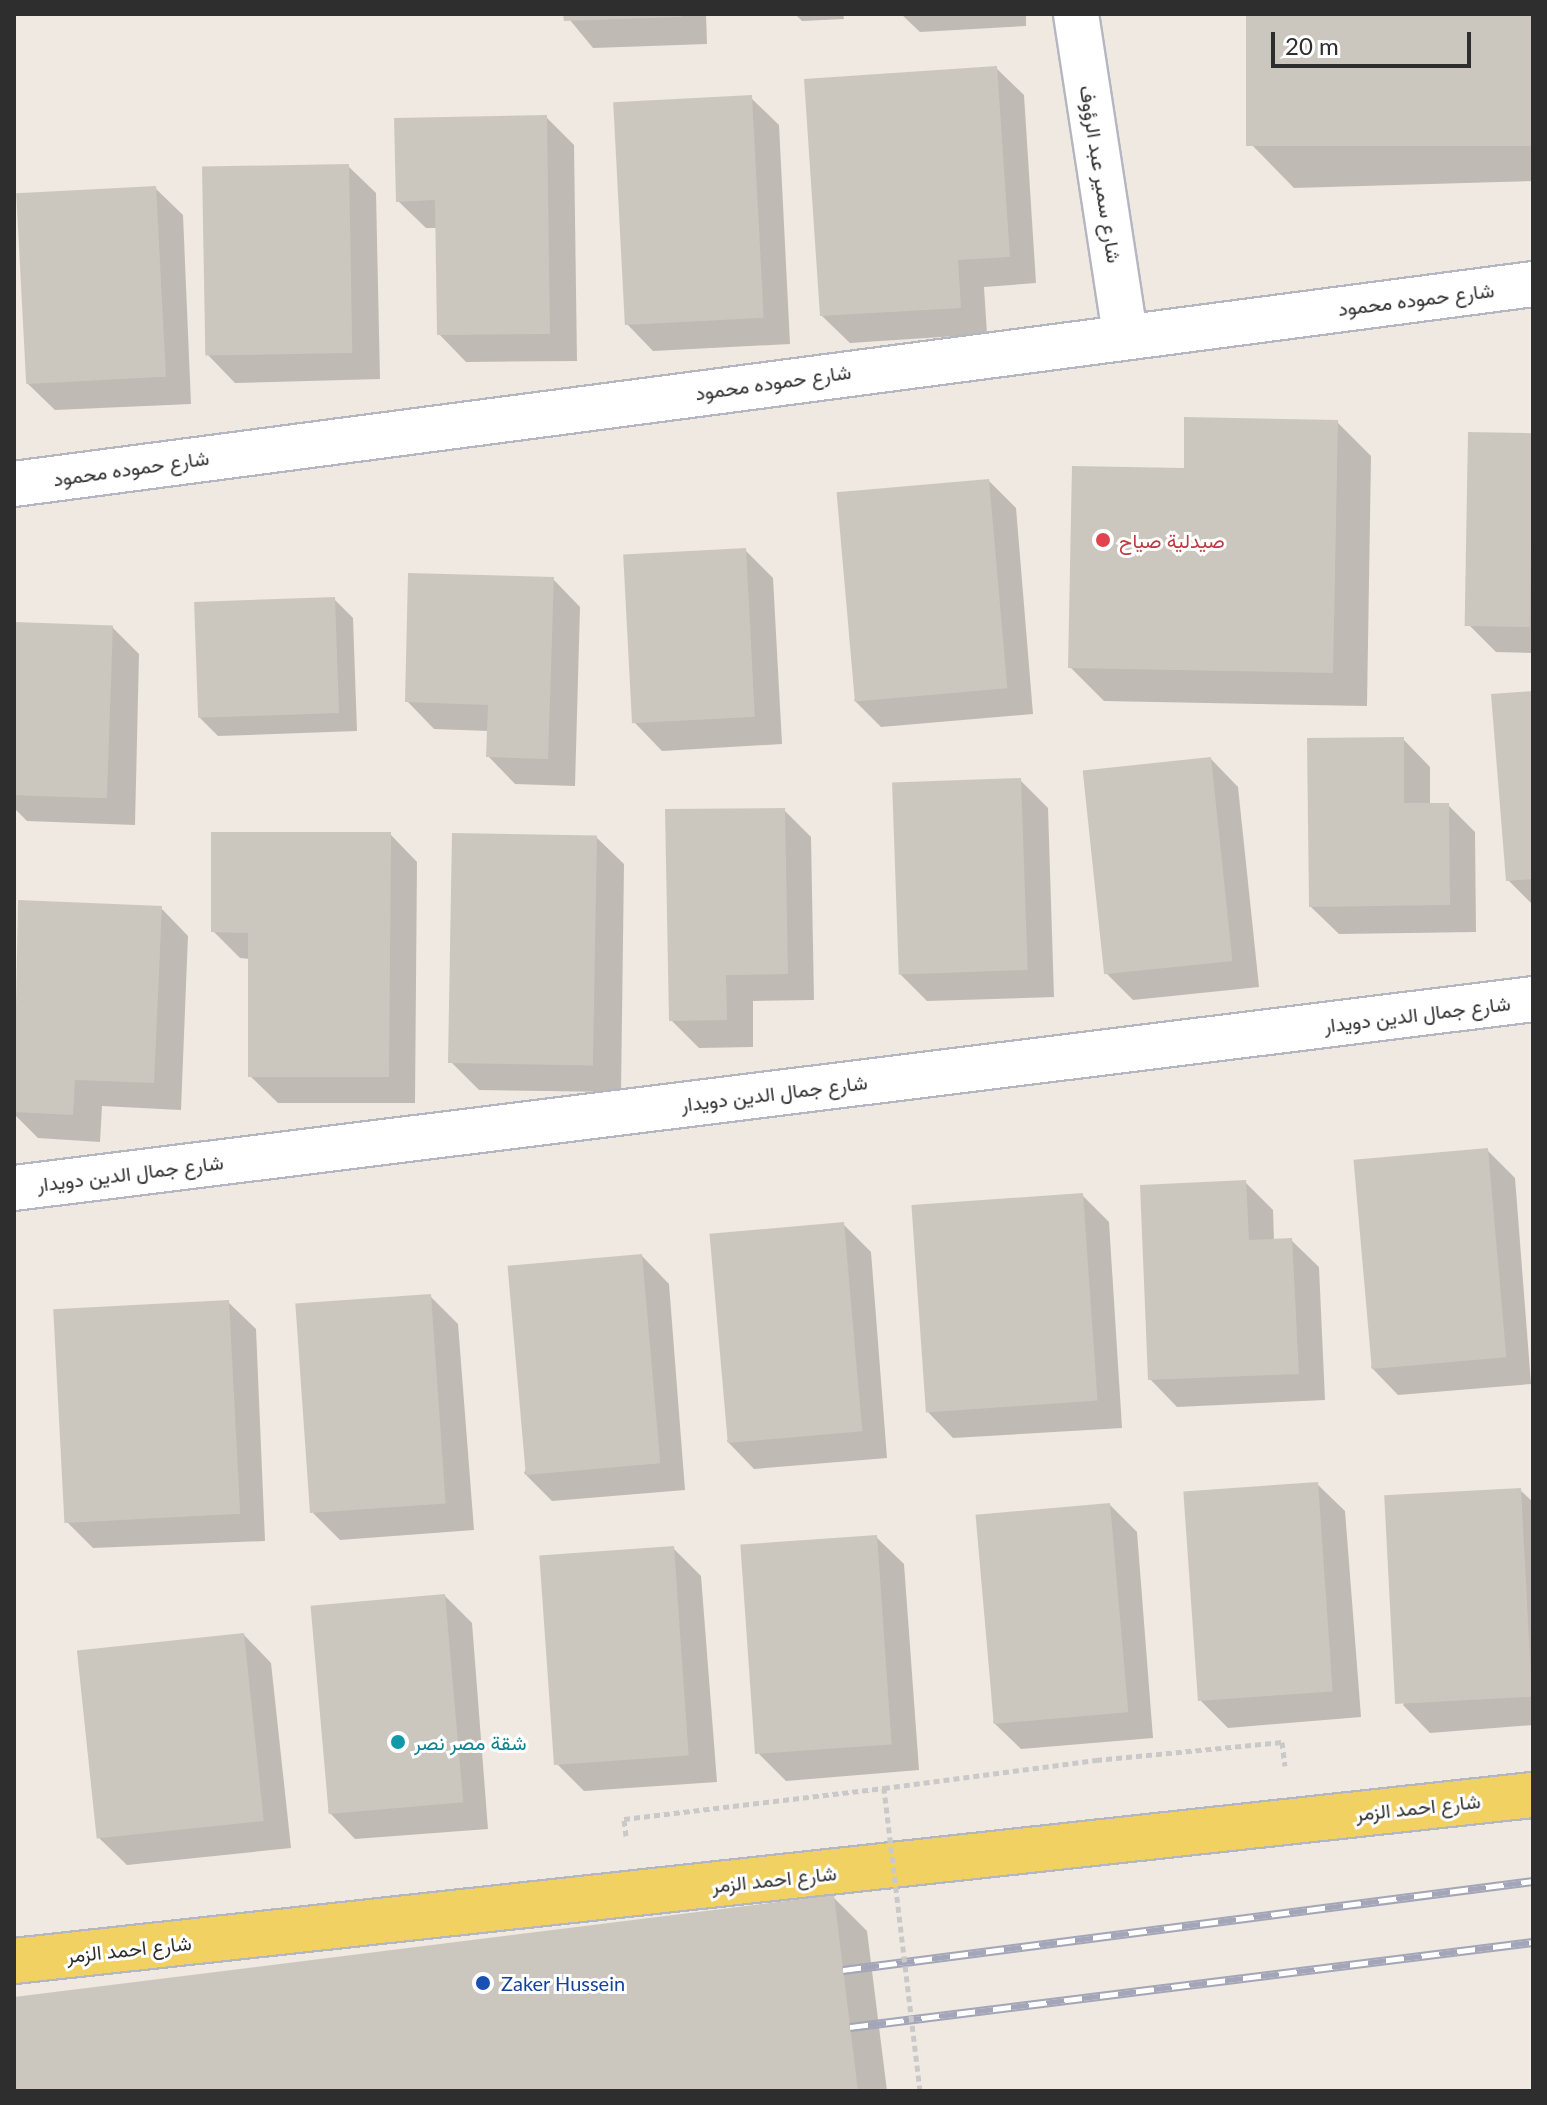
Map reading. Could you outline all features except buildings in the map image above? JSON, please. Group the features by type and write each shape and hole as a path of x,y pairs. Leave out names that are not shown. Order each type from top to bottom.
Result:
{"main road":[{"name":"شارع احمد الزمر","path":"14,1961 1533,1795"}],"street":[{"name":"شارع سمير عبد الرؤوف","path":"1076,14 1125,334"},
{"name":"شارع حموده محمود","path":"14,484 1125,334 1533,284"},
{"name":"شارع جمال الدين دويدار","path":"14,1188 1533,999"}],"path":[{"path":"624,1819 1282,1742"},
{"path":"884,1788 920,2091"}],"railway":[{"path":"843,1970 1533,1881"},
{"path":"850,2027 1533,1942"}],"place":[{"name":"صيدلية صياح","path":"1103,540"},
{"name":"شقة مصر نصر","path":"398,1742"},
{"name":"Zaker Hussein","path":"483,1983"}]}
